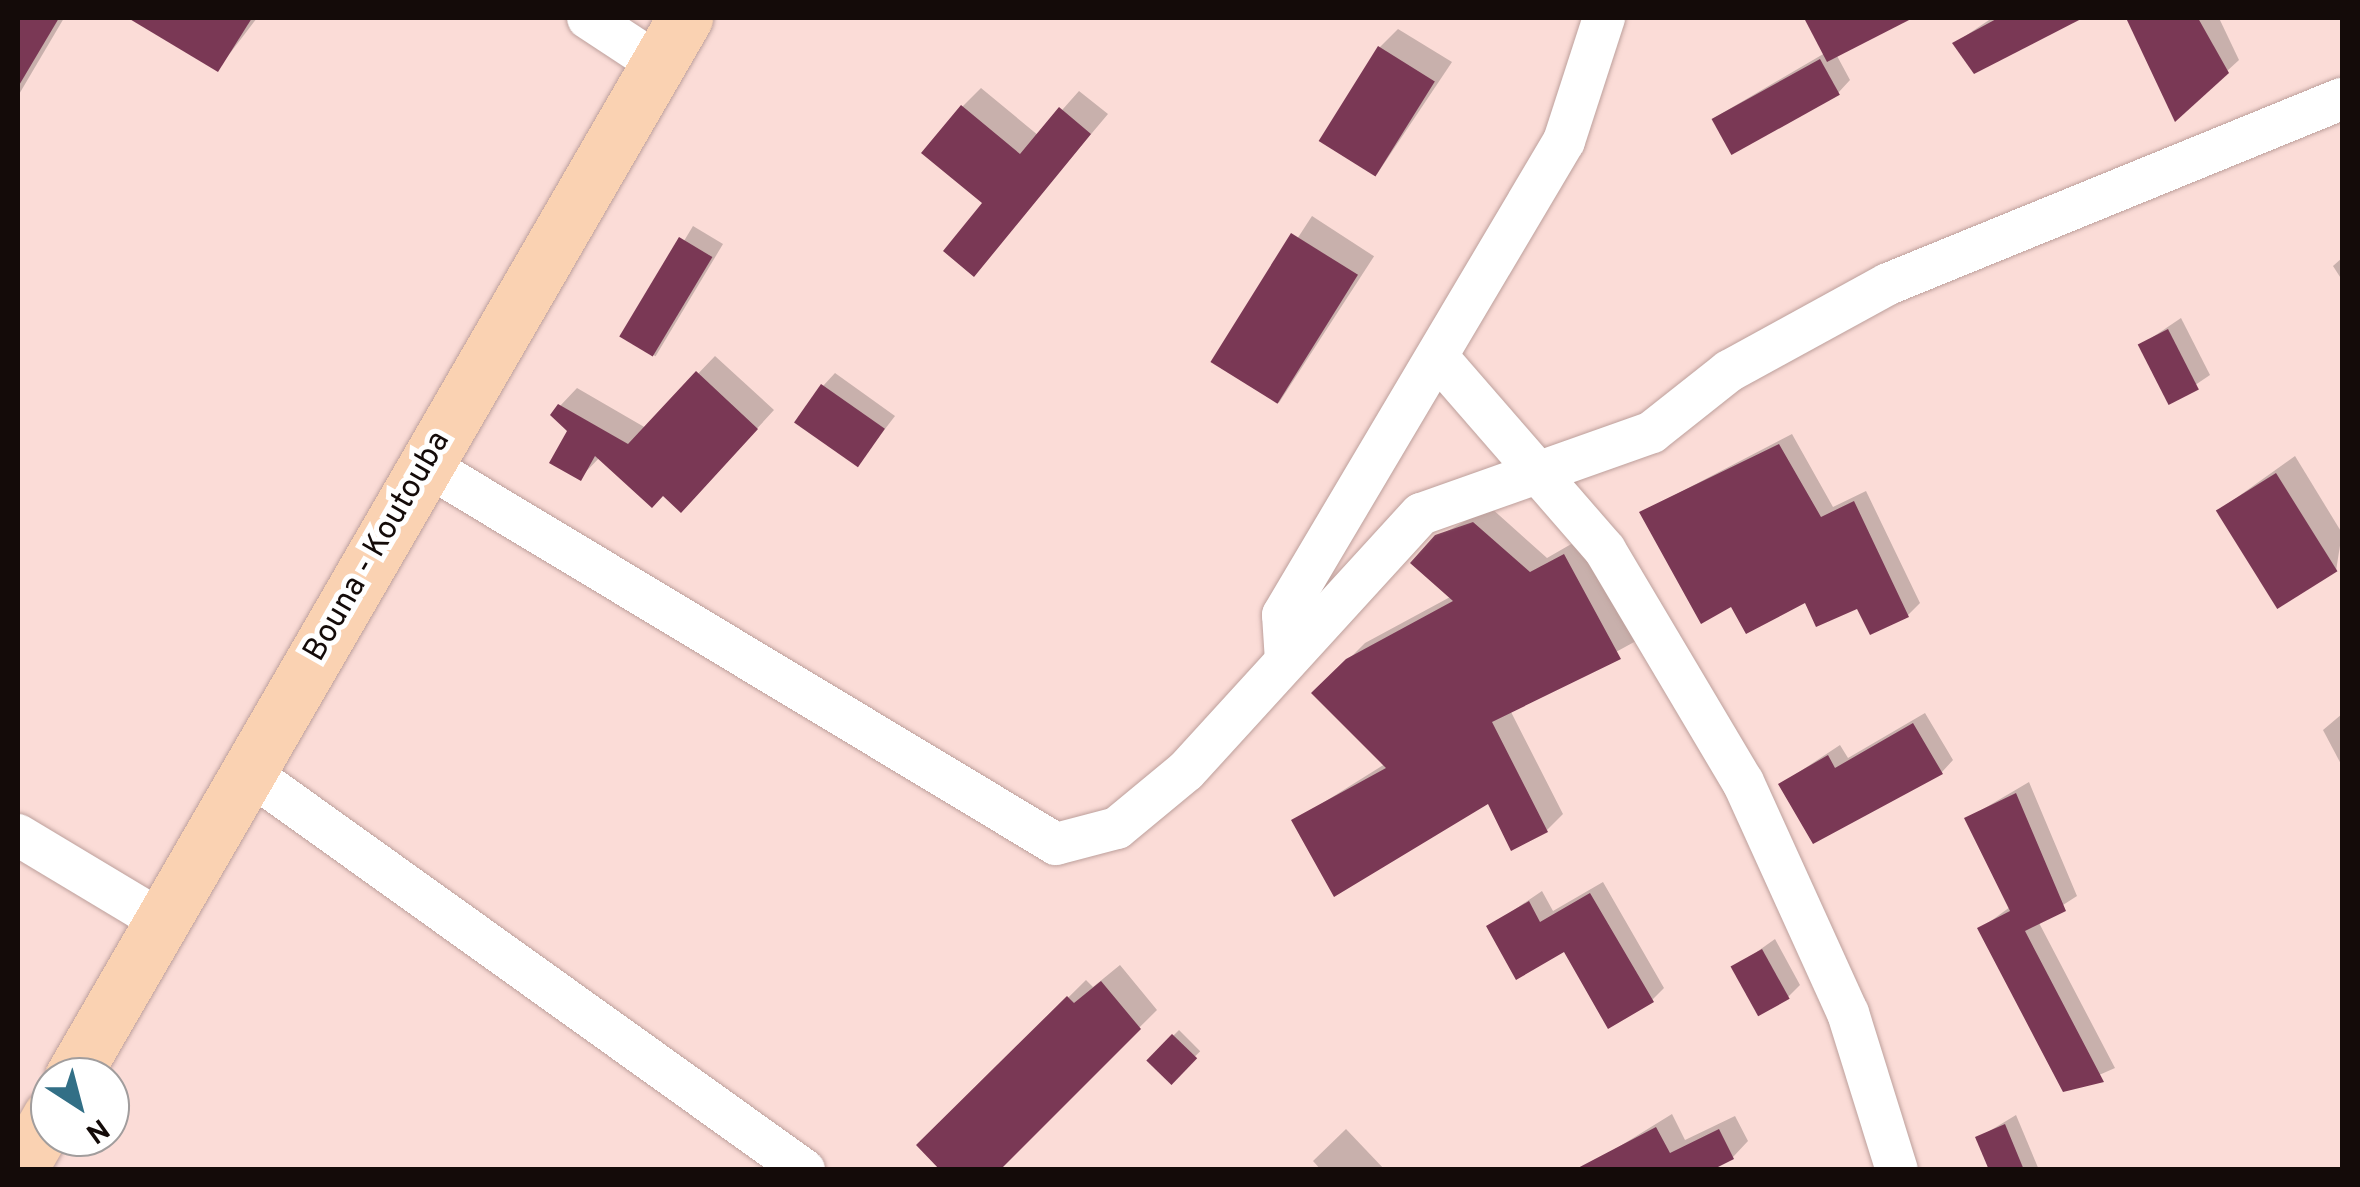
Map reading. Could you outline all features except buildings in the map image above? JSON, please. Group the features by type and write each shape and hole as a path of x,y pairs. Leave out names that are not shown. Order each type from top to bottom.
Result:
{"main road":[{"name":"Bouna - Koutouba","path":"84,1057 685,18"}],"street":[{"path":"588,18 658,64"},
{"path":"1286,661 1283,615 1319,543 1440,359 1564,141 1604,18"},
{"path":"426,464 1056,844 1117,828 1186,771 1421,514 1652,432 1729,370 1888,284 2342,99"},
{"path":"1440,359 1541,470 1605,550 1743,782 1848,1013 1896,1170"},
{"path":"248,772 804,1170"},
{"path":"18,835 162,921"}]}
